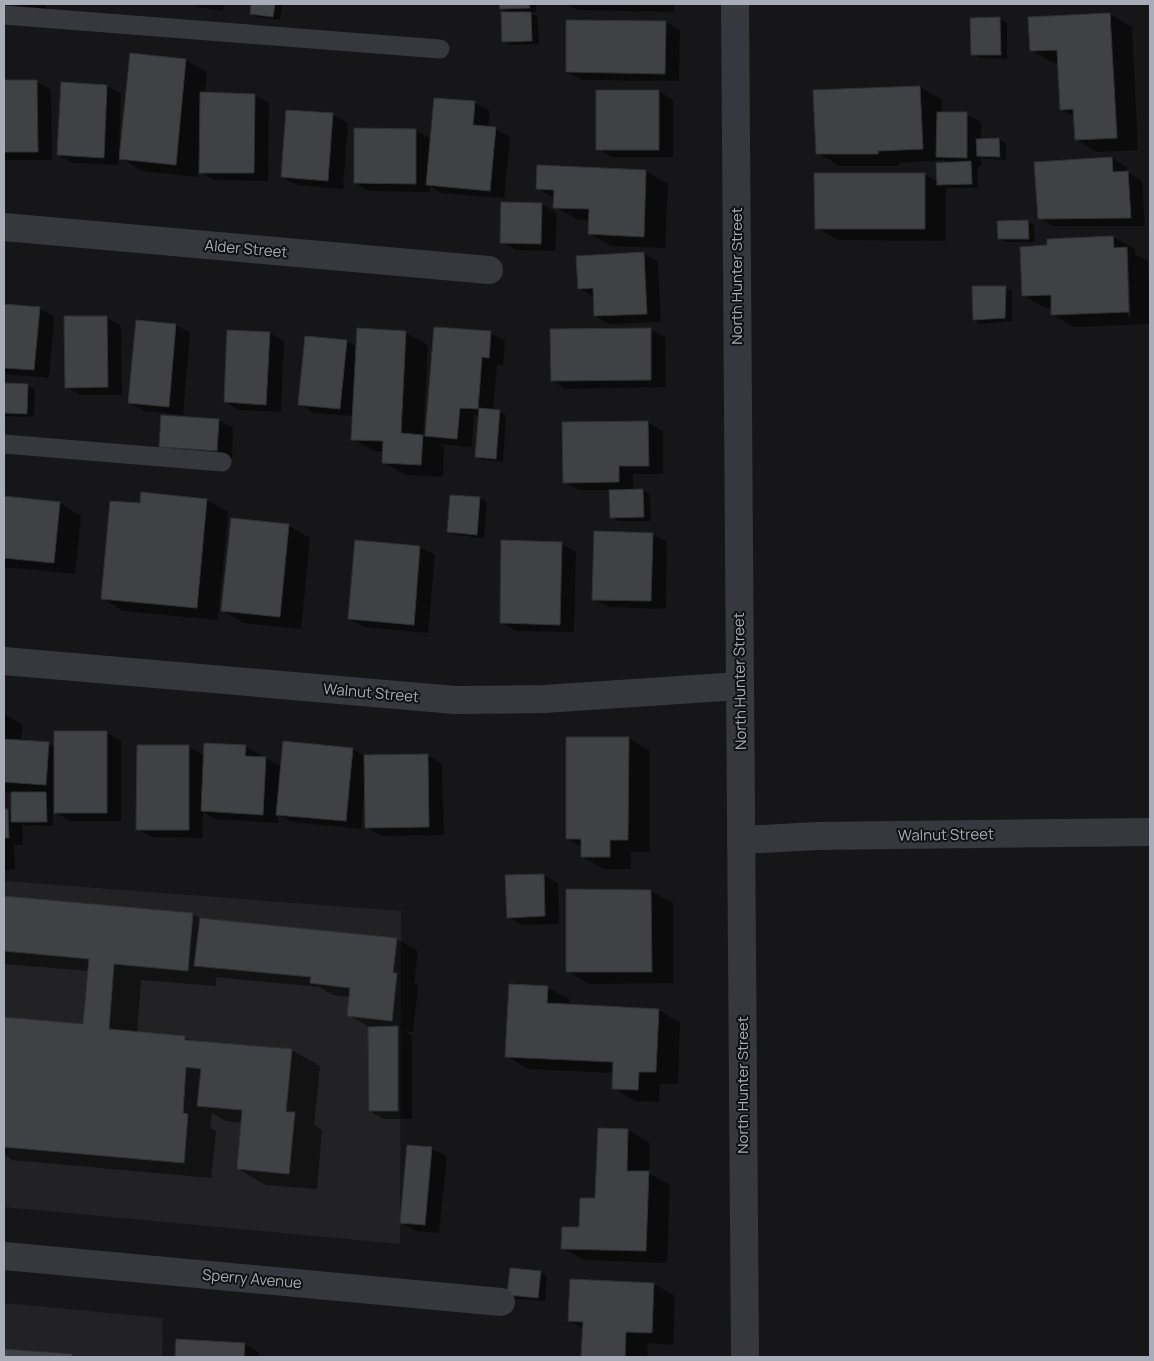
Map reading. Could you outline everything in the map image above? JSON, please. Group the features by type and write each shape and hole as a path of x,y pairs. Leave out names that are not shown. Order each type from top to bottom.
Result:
{"street":[{"name":"North Hunter Street","path":"735,4 745,1357"},
{"name":"Alder Street","path":"4,227 489,270"},
{"name":"Walnut Street","path":"4,661 455,700 544,698 739,686"},
{"name":"Walnut Street","path":"741,840 817,836 1150,832"},
{"name":"Sperry Avenue","path":"4,1256 501,1302"}],"lane":[{"path":"4,15 440,48"},
{"path":"4,444 222,462"}],"shaded area":[{"path":"4,881 401,911 400,1244 4,1207"},
{"path":"4,1303 163,1318 162,1357 4,1357"}],"building":[{"path":"251,4 275,4 273,17 250,14"},
{"path":"499,4 529,4 530,8 500,9"},
{"path":"501,12 531,12 532,41 502,42"},
{"path":"1110,13 1117,138 1075,140 1073,109 1060,110 1057,50 1030,51 1028,17"},
{"path":"1000,17 1001,55 971,55 970,18"},
{"path":"566,20 666,21 665,74 566,72"},
{"path":"130,53 186,59 176,165 119,159"},
{"path":"4,80 37,80 38,152 4,152"},
{"path":"61,82 107,85 104,158 57,155"},
{"path":"920,86 923,149 878,151 878,154 816,154 813,90"},
{"path":"596,90 659,90 659,150 596,150"},
{"path":"200,92 255,94 254,173 199,173"},
{"path":"434,98 475,101 473,125 496,127 490,191 426,185"},
{"path":"286,110 333,113 328,181 281,177"},
{"path":"937,112 967,112 967,158 936,157"},
{"path":"354,128 416,129 416,184 354,183"},
{"path":"999,138 1000,157 977,156 976,139"},
{"path":"1112,157 1113,172 1128,171 1131,218 1038,219 1034,162"},
{"path":"971,161 972,184 937,185 936,163"},
{"path":"537,165 646,170 644,237 588,234 589,209 553,208 554,190 536,189"},
{"path":"814,173 925,173 925,229 815,229"},
{"path":"501,202 542,203 541,244 500,243"},
{"path":"1028,220 1029,239 998,239 997,221"},
{"path":"1113,236 1114,248 1127,247 1129,312 1051,315 1051,295 1022,296 1020,247 1047,245 1047,239"},
{"path":"644,252 647,314 594,316 593,288 578,289 576,256"},
{"path":"972,286 1006,286 1005,318 973,320"},
{"path":"4,304 40,307 34,370 4,368"},
{"path":"64,316 107,316 108,387 65,388"},
{"path":"136,320 176,324 169,407 128,403"},
{"path":"434,327 491,331 489,358 482,357 478,409 460,408 457,439 425,436"},
{"path":"357,328 406,331 401,433 423,435 421,465 382,463 383,441 351,440"},
{"path":"651,328 651,380 551,381 550,329"},
{"path":"227,330 270,332 266,405 224,402"},
{"path":"305,336 347,340 340,409 298,405"},
{"path":"4,383 28,384 27,414 4,413"},
{"path":"479,408 500,410 496,459 475,457"},
{"path":"161,415 219,419 217,451 159,447"},
{"path":"648,421 649,466 619,466 619,482 563,483 562,422"},
{"path":"643,489 644,517 610,518 609,490"},
{"path":"141,492 207,499 197,608 101,599 110,501 140,503"},
{"path":"450,495 480,497 477,535 447,532"},
{"path":"4,496 60,502 54,563 4,558"},
{"path":"231,518 289,524 280,617 221,611"},
{"path":"594,531 653,533 651,601 592,600"},
{"path":"355,540 420,546 414,625 348,619"},
{"path":"501,540 562,542 560,625 500,623"},
{"path":"54,731 107,731 107,813 54,813"},
{"path":"566,737 629,737 628,840 610,840 610,857 581,857 581,839 566,839"},
{"path":"4,739 49,742 46,785 4,782"},
{"path":"283,741 353,748 346,821 276,815"},
{"path":"204,743 246,745 245,756 266,757 263,815 201,811"},
{"path":"137,745 189,745 189,830 136,830"},
{"path":"428,754 429,827 365,828 364,755"},
{"path":"11,792 46,792 47,822 11,822"},
{"path":"4,809 8,809 9,838 4,838"},
{"path":"544,874 545,916 507,918 505,875"},
{"path":"566,889 651,890 652,972 566,972"},
{"path":"4,896 193,913 188,971 114,964 109,1029 185,1036 185,1040 292,1049 286,1112 295,1112 289,1174 237,1169 242,1110 197,1106 201,1069 186,1067 183,1113 188,1114 184,1163 4,1147 4,1017 83,1024 89,959 4,951"},
{"path":"200,918 397,938 393,973 397,973 392,1021 347,1016 350,988 310,983 311,977 194,966"},
{"path":"509,984 548,986 547,1003 659,1009 656,1072 639,1072 638,1090 612,1089 613,1062 505,1057"},
{"path":"398,1026 398,1111 369,1111 368,1027"},
{"path":"598,1128 628,1129 627,1171 649,1171 646,1251 561,1249 562,1227 579,1227 580,1198 595,1198"},
{"path":"407,1145 432,1147 425,1225 400,1223"},
{"path":"510,1268 541,1271 538,1298 507,1295"},
{"path":"570,1279 654,1283 652,1333 626,1332 625,1357 581,1357 583,1322 568,1321"},
{"path":"176,1339 245,1343 244,1357 175,1357"},
{"path":"4,1349 72,1354 72,1357 4,1357"}]}
